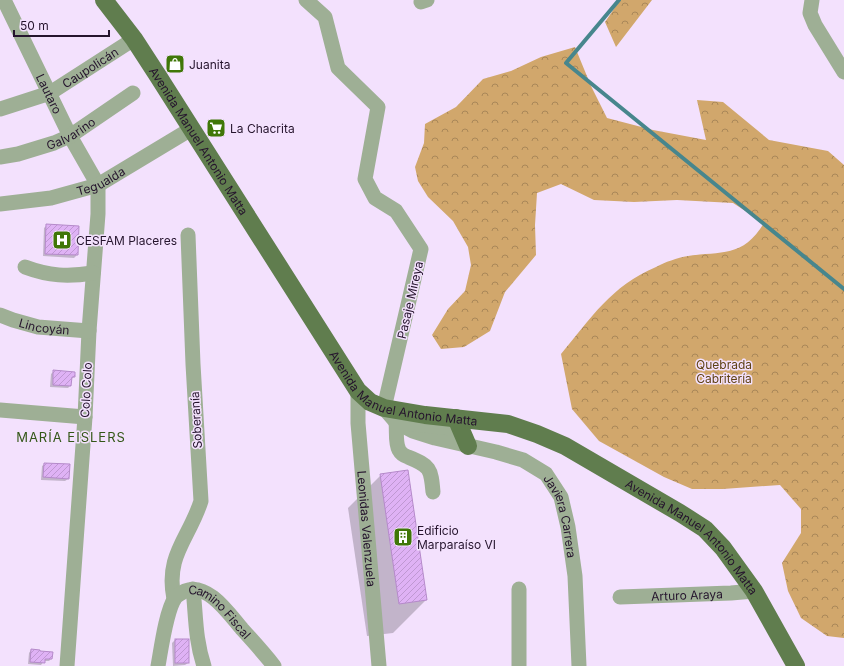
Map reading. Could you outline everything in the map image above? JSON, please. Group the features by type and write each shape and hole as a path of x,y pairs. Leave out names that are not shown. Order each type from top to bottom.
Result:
{"main road":[{"name":"Avenida Manuel Antonio Matta","path":"104,0 134,39 358,391 370,402 384,408 459,424 508,424 537,434 565,446 680,513 705,529 723,548 754,591 796,666"},
{"path":"459,424 468,446"}],"street":[{"name":"Lautaro","path":"4,0 70,136 98,185"},
{"name":"Pasaje Mireya","path":"306,0 325,17 338,68 378,107 365,179 375,198 396,211 421,249 384,408"},
{"path":"809,4 815,25 844,72"},
{"name":"Caupolicán","path":"0,109 50,93 134,39"},
{"name":"Galvarino","path":"0,157 18,154 54,144 70,136 133,93"},
{"name":"Tegualda","path":"0,204 51,198 98,185 191,129"},
{"name":"Colo Colo","path":"66,666 85,417 89,331 98,214 98,185"},
{"name":"Soberanía","path":"174,599 172,588 174,560 198,511 201,501 193,364 188,235"},
{"path":"25,267 40,273 51,275 76,276 93,273"},
{"name":"Lincoyán","path":"0,315 38,327 89,331"},
{"name":"Leonidas Valenzuela","path":"358,391 358,423 379,666"},
{"name":"Javiera Carrera","path":"384,408 396,422 413,431 523,460 546,474 561,496 568,527 575,576 579,666"},
{"path":"0,410 85,417"},
{"path":"433,492 432,476 428,468 424,464 399,452 397,447 396,422 459,424"},
{"path":"193,589 195,624 204,666"},
{"name":"Camino Fiscal","path":"158,666 166,624 174,599 181,593 193,589 206,593 219,603 274,666"},
{"path":"519,666 520,589"},
{"name":"Arturo Araya","path":"620,597 754,591"}],"green space":[{"path":"619,0 652,0 616,47 605,22"},
{"name":"Quebrada Cabritería","path":"575,47 591,86 607,118 653,130 706,140 697,100 723,102 769,140 828,151 844,165 844,638 827,636 801,618 788,591 782,563 801,533 801,509 780,485 723,489 692,489 664,477 599,441 572,409 561,354 603,304 626,284 663,263 675,259 688,256 721,253 739,248 756,234 764,223 733,203 677,200 634,202 594,200 561,184 537,193 535,225 536,255 505,292 490,331 464,347 441,349 432,335 448,309 465,291 471,265 468,247 453,221 428,197 418,181 415,167 424,143 425,124 456,107 483,79 511,71 541,57"}],"building":[{"name":"CESFAM Placeres","path":"46,224 79,226 78,255 45,254"},
{"path":"53,370 75,372 75,377 72,377 71,386 53,385"},
{"path":"44,463 70,464 69,479 43,477"},
{"name":"Edificio Marparaíso VI","path":"408,470 427,600 399,604 380,474"},
{"path":"175,639 189,639 189,663 175,663"},
{"path":"31,649 53,652 52,659 45,659 45,663 30,662"}],"waterway":[{"name":"Quebrada Cabritería","path":"619,0 566,63 844,289"}],"place":[{"name":"Juanita","path":"175,64"},
{"name":"La Chacrita","path":"216,128"},
{"name":"CESFAM Placeres","path":"62,240"},
{"name":"Edificio Marparaíso VI","path":"403,537"}],"district":[{"name":"MARÍA EISLERS","path":"71,437"}]}
